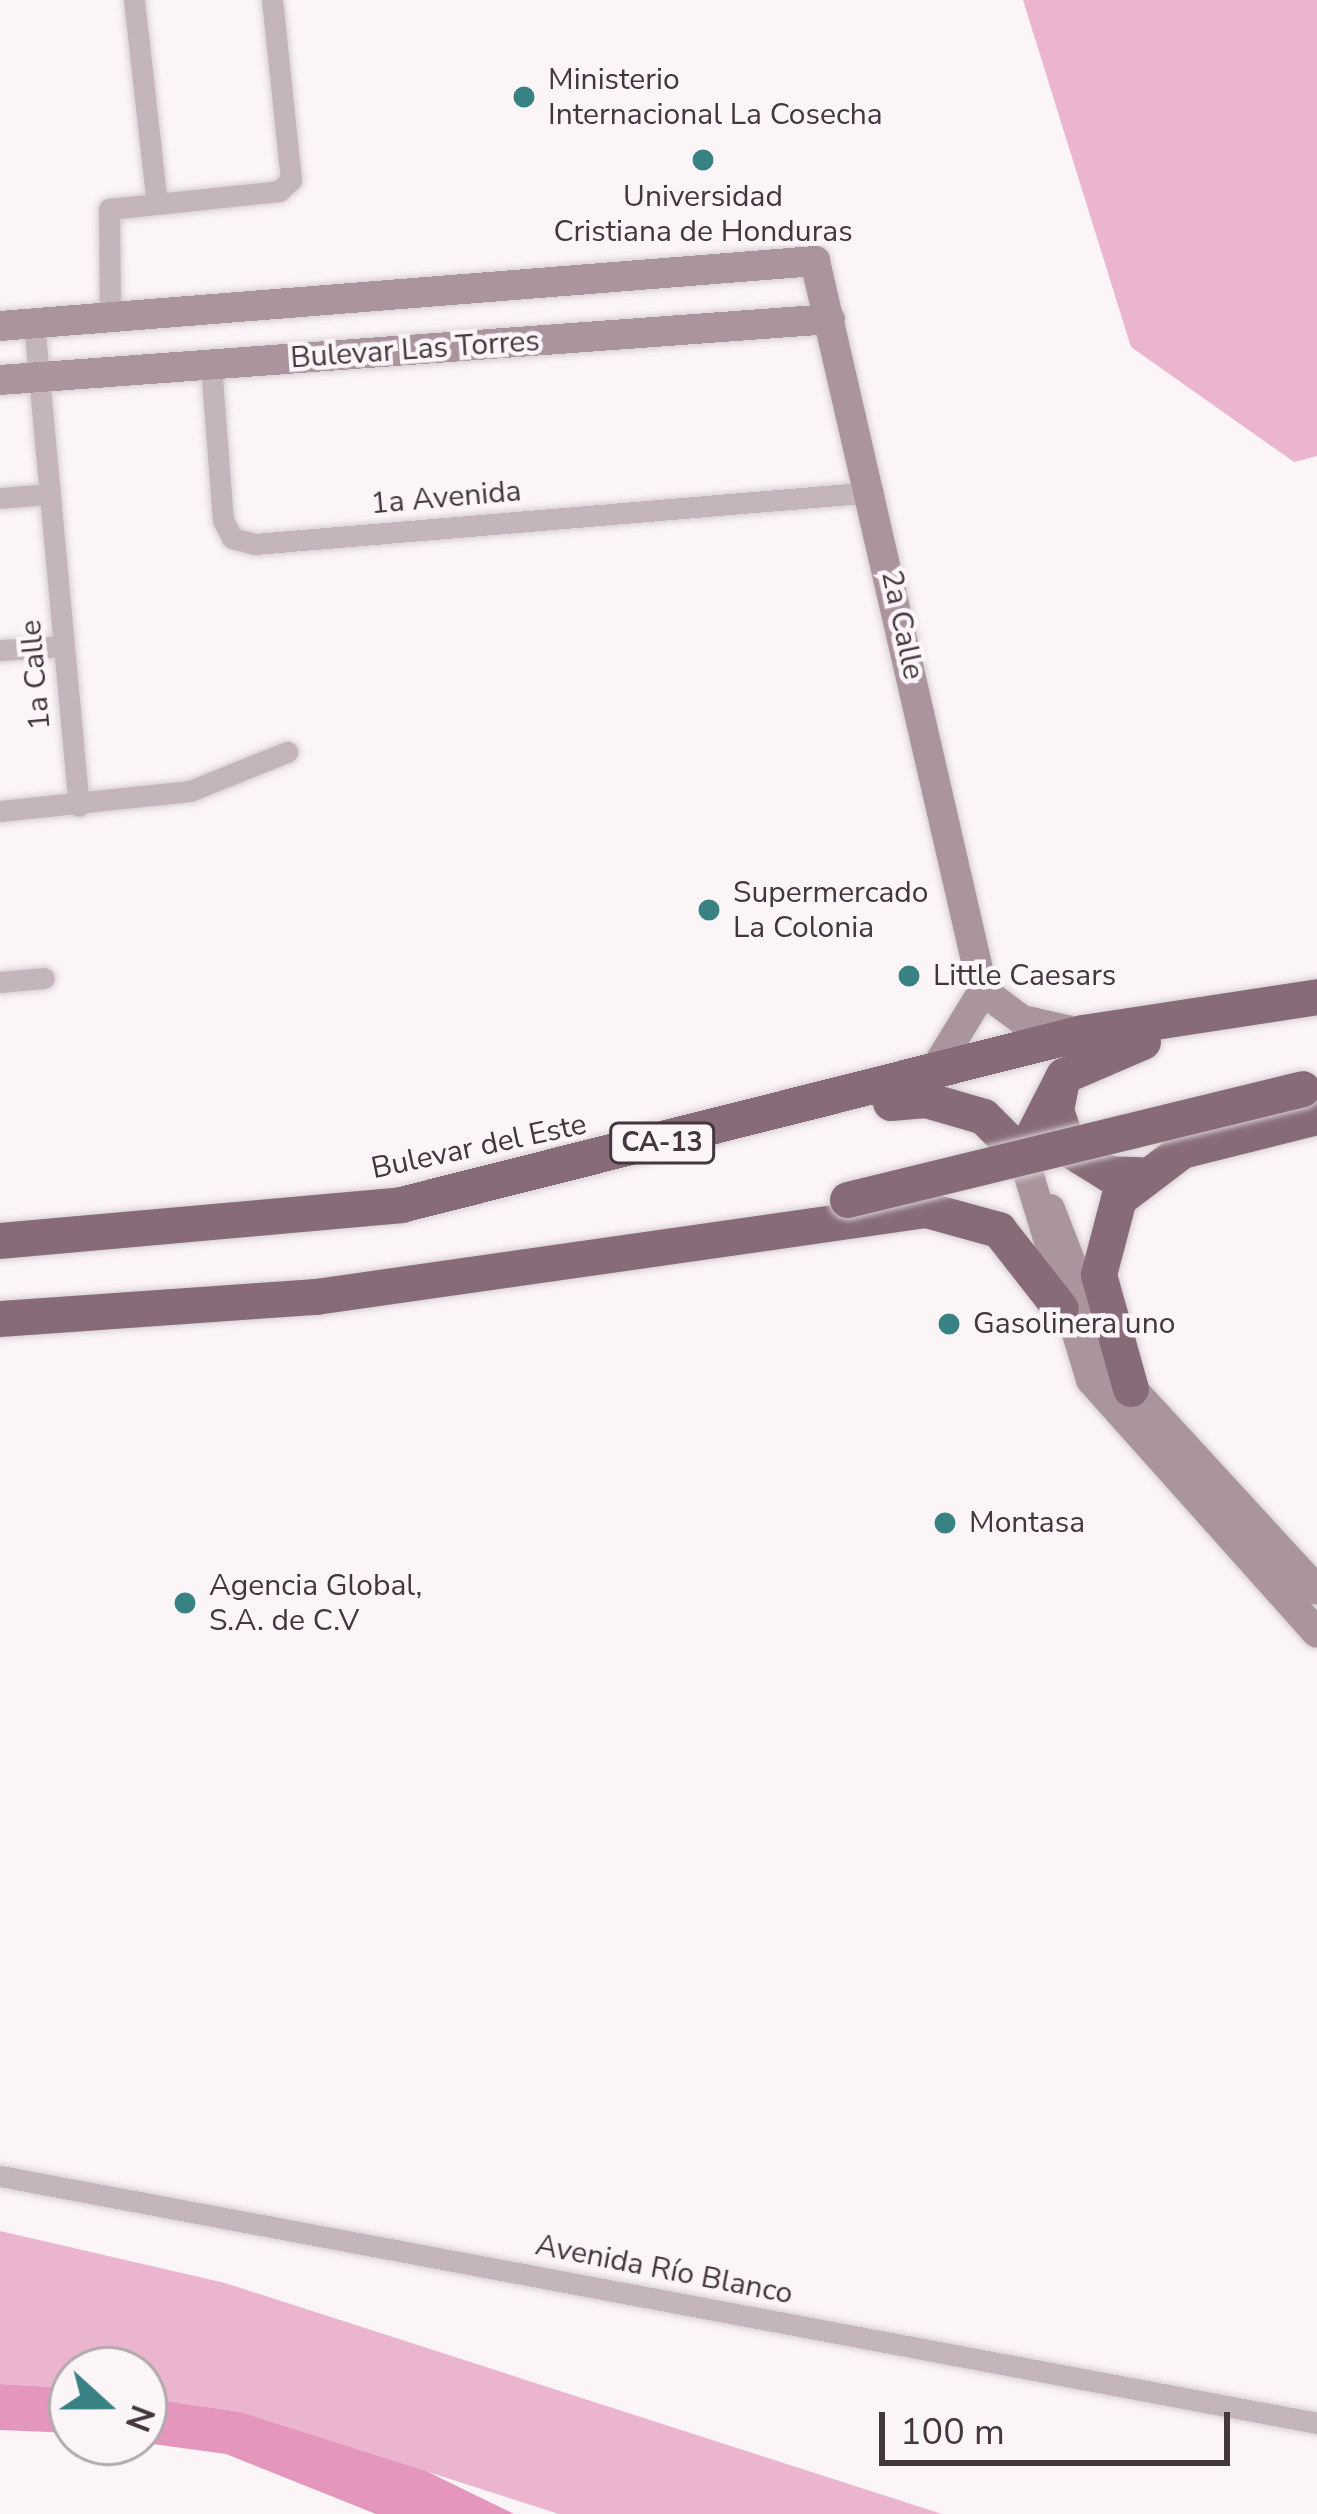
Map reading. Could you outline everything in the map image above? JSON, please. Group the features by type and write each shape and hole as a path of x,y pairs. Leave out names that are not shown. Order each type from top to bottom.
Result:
{"highway":[{"name":"Bulevar del Este","path":"0,1241 400,1205 930,1077 1084,1034 1313,998"},
{"path":"470,1189 592,1174 913,1099 984,1117 1023,1156 1064,1076 1134,1044 1313,998"},
{"path":"1064,1076 1056,1111 1070,1150 1097,1170 1141,1174"},
{"path":"1131,1389 1100,1276 1119,1199 1141,1174 1312,1097"},
{"path":"0,1307 268,1288 848,1200 1312,1097"},
{"path":"0,1319 316,1298 926,1210 999,1230 1061,1309"}],"street":[{"path":"134,0 156,196"},
{"path":"110,317 109,209 156,196 279,190 291,180 272,0"},
{"name":"Bulevar Las Torres","path":"0,326 815,261"},
{"name":"2a Calle","path":"815,261 873,493 983,991"},
{"name":"Bulevar Las Torres","path":"0,380 830,319"},
{"name":"1a Calle","path":"34,323 79,806"},
{"name":"1a Avenida","path":"211,364 223,520 232,538 255,544 873,493"},
{"path":"0,498 49,494"},
{"path":"0,650 63,646"},
{"path":"0,811 190,791 286,752"},
{"path":"0,982 44,978"},
{"path":"930,1077 983,991 1022,1020 1084,1034"},
{"path":"1023,1156 1061,1309 1091,1380 1317,1633"},
{"path":"1023,1156 1111,1366 1317,1590"},
{"name":"Avenida Río Blanco","path":"0,2176 1317,2423"}],"shaded area":[{"path":"1023,0 1317,0 1317,456 1294,462 1131,347"},
{"path":"0,2231 225,2283 942,2514 559,2514 241,2412 168,2401 168,2346 48,2346 48,2387 0,2384"},
{"path":"0,2384 48,2387 48,2432 0,2430"},
{"path":"168,2401 241,2412 426,2471 514,2514 376,2514 226,2454 168,2446"}],"place":[{"name":"Ministerio Internacional La Cosecha","path":"524,97"},
{"name":"Universidad Cristiana de Honduras","path":"703,160"},
{"name":"Supermercado La Colonia","path":"709,910"},
{"name":"Little Caesars","path":"909,976"},
{"name":"Gasolinera uno","path":"949,1324"},
{"name":"Montasa","path":"945,1523"},
{"name":"Agencia Global, S.A. de C.V","path":"185,1603"}]}
